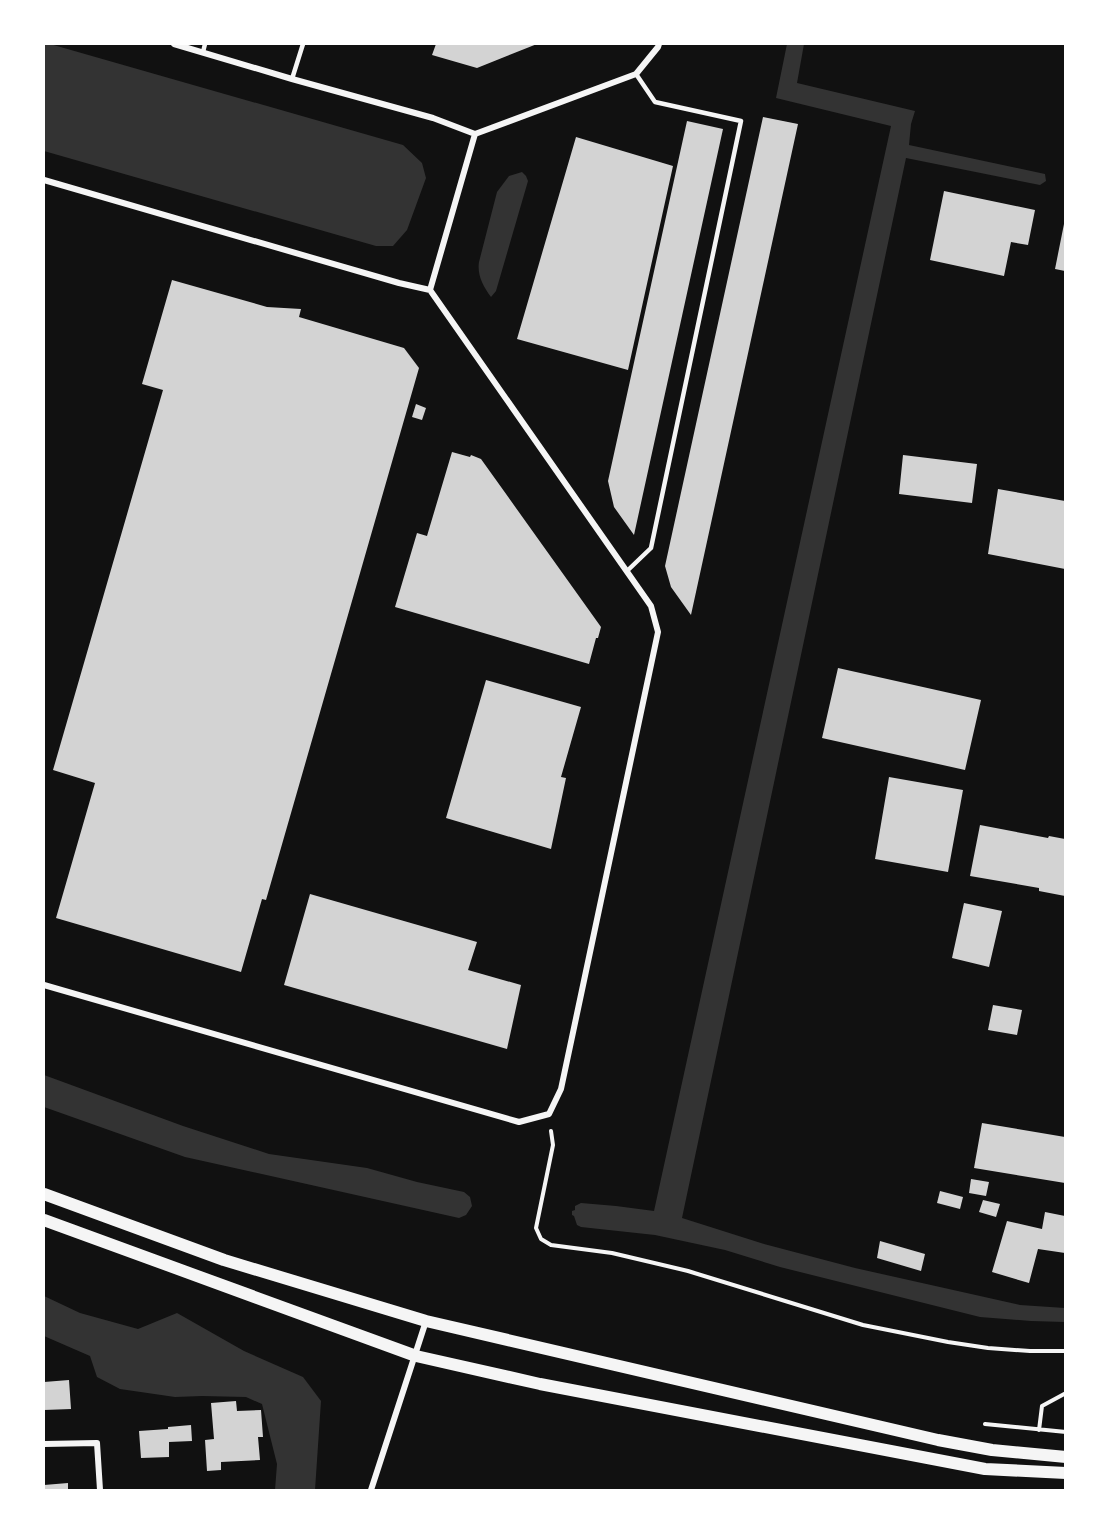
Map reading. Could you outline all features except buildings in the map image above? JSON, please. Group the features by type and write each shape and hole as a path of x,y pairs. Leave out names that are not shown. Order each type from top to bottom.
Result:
{"main road":[{"path":"44,1194 224,1260 426,1321 938,1440 990,1450 1065,1456"},
{"path":"44,1220 416,1356 540,1384 985,1469 1065,1473"}],"street":[{"path":"174,44 433,118 475,134 636,74 659,44"},
{"path":"430,290 475,134"},
{"path":"44,180 399,284 430,290 651,606 658,632 561,1089 549,1114 519,1122 44,985"},
{"path":"371,1491 426,1321"},
{"path":"44,1444 98,1443 100,1491"}],"lane":[{"path":"203,52 205,44"},
{"path":"292,79 303,44"},
{"path":"627,571 651,548 741,121 655,102 636,74"}],"path":[{"path":"549,1114 553,1145 536,1228 541,1239 551,1245 612,1253 688,1271 873,1328 988,1348 1030,1352 1065,1351"},
{"path":"1039,1430 1042,1406 1065,1393"},
{"path":"985,1424 1065,1432"}],"shaded area":[{"path":"44,44 403,145 422,163 426,178 407,230 393,246 376,246 44,151"},
{"path":"787,44 804,44 797,83 915,111 909,145 1045,174 1046,181 1040,185 906,158 682,1218 764,1244 855,1268 1020,1305 1065,1308 1065,1322 980,1317 780,1267 725,1250 655,1235 581,1227 577,1225 572,1215 575,1206 581,1203 654,1211 891,126 776,98"},
{"path":"522,172 528,181 496,291 491,297 481,280 479,262 497,192 509,176"},
{"path":"44,1075 183,1126 269,1154 367,1168 464,1192 470,1197 472,1206 466,1215 459,1218 185,1157 44,1107"},
{"path":"44,1296 80,1313 138,1329 177,1313 244,1351 303,1377 321,1401 315,1490 275,1490 277,1464 262,1404 246,1397 175,1397 120,1389 97,1377 90,1356 44,1336"}]}
